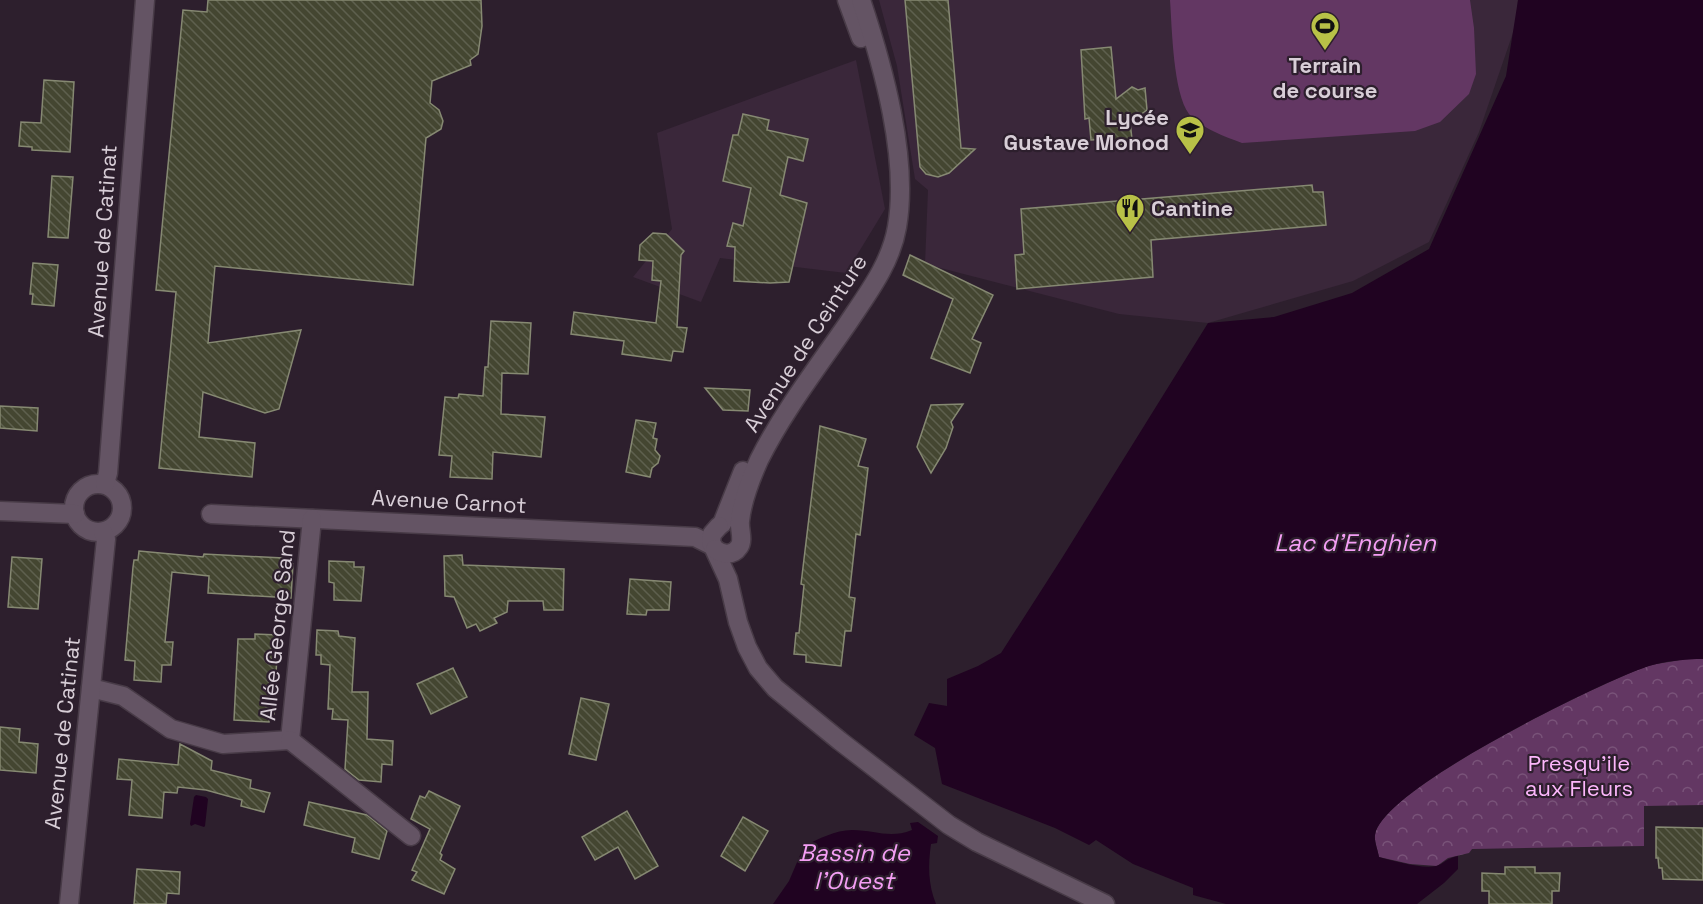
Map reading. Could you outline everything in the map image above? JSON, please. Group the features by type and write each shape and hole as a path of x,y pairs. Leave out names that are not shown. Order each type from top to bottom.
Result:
{"street":[{"name":"Avenue de Catinat","path":"105,484 108,473 145,0"},
{"name":"Avenue de Ceinture","path":"720,525 748,459 762,434 872,271 885,236 890,180 884,134 870,68 847,0"},
{"name":"Avenue de Ceinture","path":"730,587 731,572 740,539 742,512 760,458 783,418 875,283 889,256 897,228 900,182 895,137 878,60 861,0"},
{"path":"96,483 105,484 119,495 122,512 112,528 103,532 93,532 84,528 77,521 74,501 87,486 96,483"},
{"path":"0,511 75,514"},
{"name":"Avenue Carnot","path":"211,514 695,537 714,547"},
{"name":"Allée George Sand","path":"91,688 123,696 171,729 223,744 290,740 312,519"},
{"path":"720,525 733,525 740,539 735,551 729,554 721,553 714,547 712,534 720,525"},
{"name":"Avenue Carnot","path":"684,537 696,535 720,525"},
{"name":"Avenue de Catinat","path":"69,904 106,539 103,532"},
{"name":"Avenue de Ceinture","path":"714,547 730,587 738,621 752,658 770,682 791,702 949,825 977,842 1105,904"},
{"path":"290,740 411,836"}],"shaded area":[{"name":"Lycée Gustave Monod","path":"879,0 1518,0 1516,24 1479,132 1429,242 1353,281 1208,323 1119,314 925,264 928,190 915,179 897,66"},
{"path":"856,60 885,209 846,273 720,258 701,302 633,277 672,229 657,133"}],"green space":[{"name":"Terrain de course","path":"1170,0 1470,0 1476,74 1469,94 1440,122 1415,131 1242,143 1214,132 1189,114 1176,76"},
{"name":"Presqu'ile aux Fleurs","path":"1684,659 1703,659 1703,805 1644,806 1644,846 1472,849 1469,853 1448,858 1437,866 1410,864 1379,857 1375,835 1387,815 1414,791 1452,766 1543,714 1623,676 1648,666"}],"water":[{"name":"Lac d'Enghien","path":"1518,0 1703,0 1703,659 1649,666 1587,692 1497,739 1452,765 1414,791 1387,815 1375,835 1379,857 1430,867 1458,856 1458,869 1417,904 1226,904 1193,895 1193,888 1133,864 1096,840 1089,845 1055,828 942,784 935,748 914,735 929,703 947,706 947,679 1001,653 1208,323 1274,317 1352,293 1429,249 1506,76"},
{"path":"196,795 208,799 204,827 190,824"},
{"name":"Bassin de l'Ouest","path":"918,822 938,836 937,843 931,844 929,867 931,889 936,904 773,904 789,881 804,846 827,835 846,830 904,833 912,830 910,823"}],"building":[{"path":"208,0 481,0 482,26 478,54 470,60 471,65 432,81 430,103 439,110 443,121 441,129 426,138 413,285 215,266 208,343 301,330 279,409 265,413 203,392 199,437 255,443 252,477 159,468 176,292 156,290 183,10 207,12"},
{"path":"905,0 948,0 961,148 975,149 949,173 938,177 926,174 920,167"},
{"path":"1111,47 1116,99 1132,87 1138,90 1145,88 1147,110 1130,122 1132,139 1120,145 1109,139 1091,140 1089,118 1085,119 1081,50"},
{"path":"44,80 74,82 70,152 32,150 32,147 19,146 21,122 41,123"},
{"path":"743,114 769,120 767,130 808,139 803,161 788,157 780,195 807,203 789,282 734,281 735,247 727,246 733,223 743,226 751,188 723,181 733,135 738,135"},
{"path":"52,176 73,177 68,238 48,237"},
{"name":"Cantine","path":"1312,185 1313,192 1323,192 1326,225 1151,240 1153,277 1017,289 1015,255 1024,254 1021,209"},
{"path":"653,233 666,234 684,251 681,255 677,327 687,328 683,352 673,351 671,361 622,354 624,341 571,334 574,312 656,323 661,281 652,280 653,261 639,260 640,245"},
{"path":"910,255 993,295 972,339 981,343 970,373 931,358 953,299 903,275"},
{"path":"33,263 58,265 54,306 32,304 33,294 30,294"},
{"path":"491,321 531,323 528,374 502,373 501,414 545,417 541,457 493,452 492,479 450,477 452,456 439,455 445,397 458,398 459,394 483,396 485,367 488,367"},
{"path":"705,388 750,390 748,411 723,410"},
{"path":"963,404 951,422 953,427 946,448 931,473 917,447 931,405"},
{"path":"0,406 38,408 37,431 0,428"},
{"path":"636,420 656,423 653,438 657,439 655,450 660,456 658,463 652,468 650,477 626,472"},
{"path":"820,426 866,439 858,466 868,468 860,535 856,534 849,597 855,598 851,631 845,631 841,666 806,662 806,655 794,654 796,633 799,633 804,585 801,584"},
{"path":"139,551 203,557 204,554 283,558 283,563 293,564 291,598 208,593 209,576 172,572 165,642 173,642 171,665 162,665 161,682 134,680 135,661 125,660 133,567 134,560 138,560"},
{"path":"462,555 463,565 564,569 563,610 544,610 543,601 508,601 507,612 494,618 497,623 480,631 476,624 467,628 454,597 445,596 444,556"},
{"path":"12,557 42,559 38,609 8,607"},
{"path":"329,561 354,562 354,567 364,567 361,601 334,600 334,583 329,582"},
{"path":"630,579 671,582 669,610 647,610 646,615 627,614"},
{"path":"317,630 338,631 339,636 355,638 352,692 368,692 367,739 393,741 392,765 382,764 381,782 359,780 345,769 348,720 332,719 333,709 328,709 330,665 321,664 321,655 316,655"},
{"path":"255,634 278,635 274,714 269,714 269,722 234,720 238,639 255,639"},
{"path":"453,668 467,697 431,714 417,684"},
{"path":"581,698 609,704 596,760 569,754"},
{"path":"0,727 20,729 19,742 38,744 36,773 0,770"},
{"path":"180,744 212,761 211,770 251,780 250,788 270,793 264,812 241,806 242,800 206,790 178,787 177,793 164,792 162,818 129,815 132,780 117,779 119,759 178,765"},
{"path":"429,791 460,806 440,853 442,855 440,860 455,869 444,894 412,880 417,872 412,870 430,829 411,819 420,796 425,798"},
{"path":"309,802 367,815 387,831 379,859 352,852 355,838 304,825"},
{"path":"627,811 658,866 635,879 618,847 595,860 582,837"},
{"path":"743,817 768,831 745,871 721,856"},
{"path":"1656,827 1703,828 1703,880 1663,879 1662,868 1659,868 1658,858 1656,858"},
{"path":"1505,867 1535,867 1535,873 1560,873 1559,891 1552,891 1552,904 1489,904 1489,891 1482,891 1482,873 1505,874"},
{"path":"137,869 180,872 179,894 167,893 166,904 134,904"}],"place":[{"name":"Terrain de course","path":"1325,52"},
{"name":"Lycée Gustave Monod","path":"1190,156"},
{"name":"Cantine","path":"1130,234"}]}
